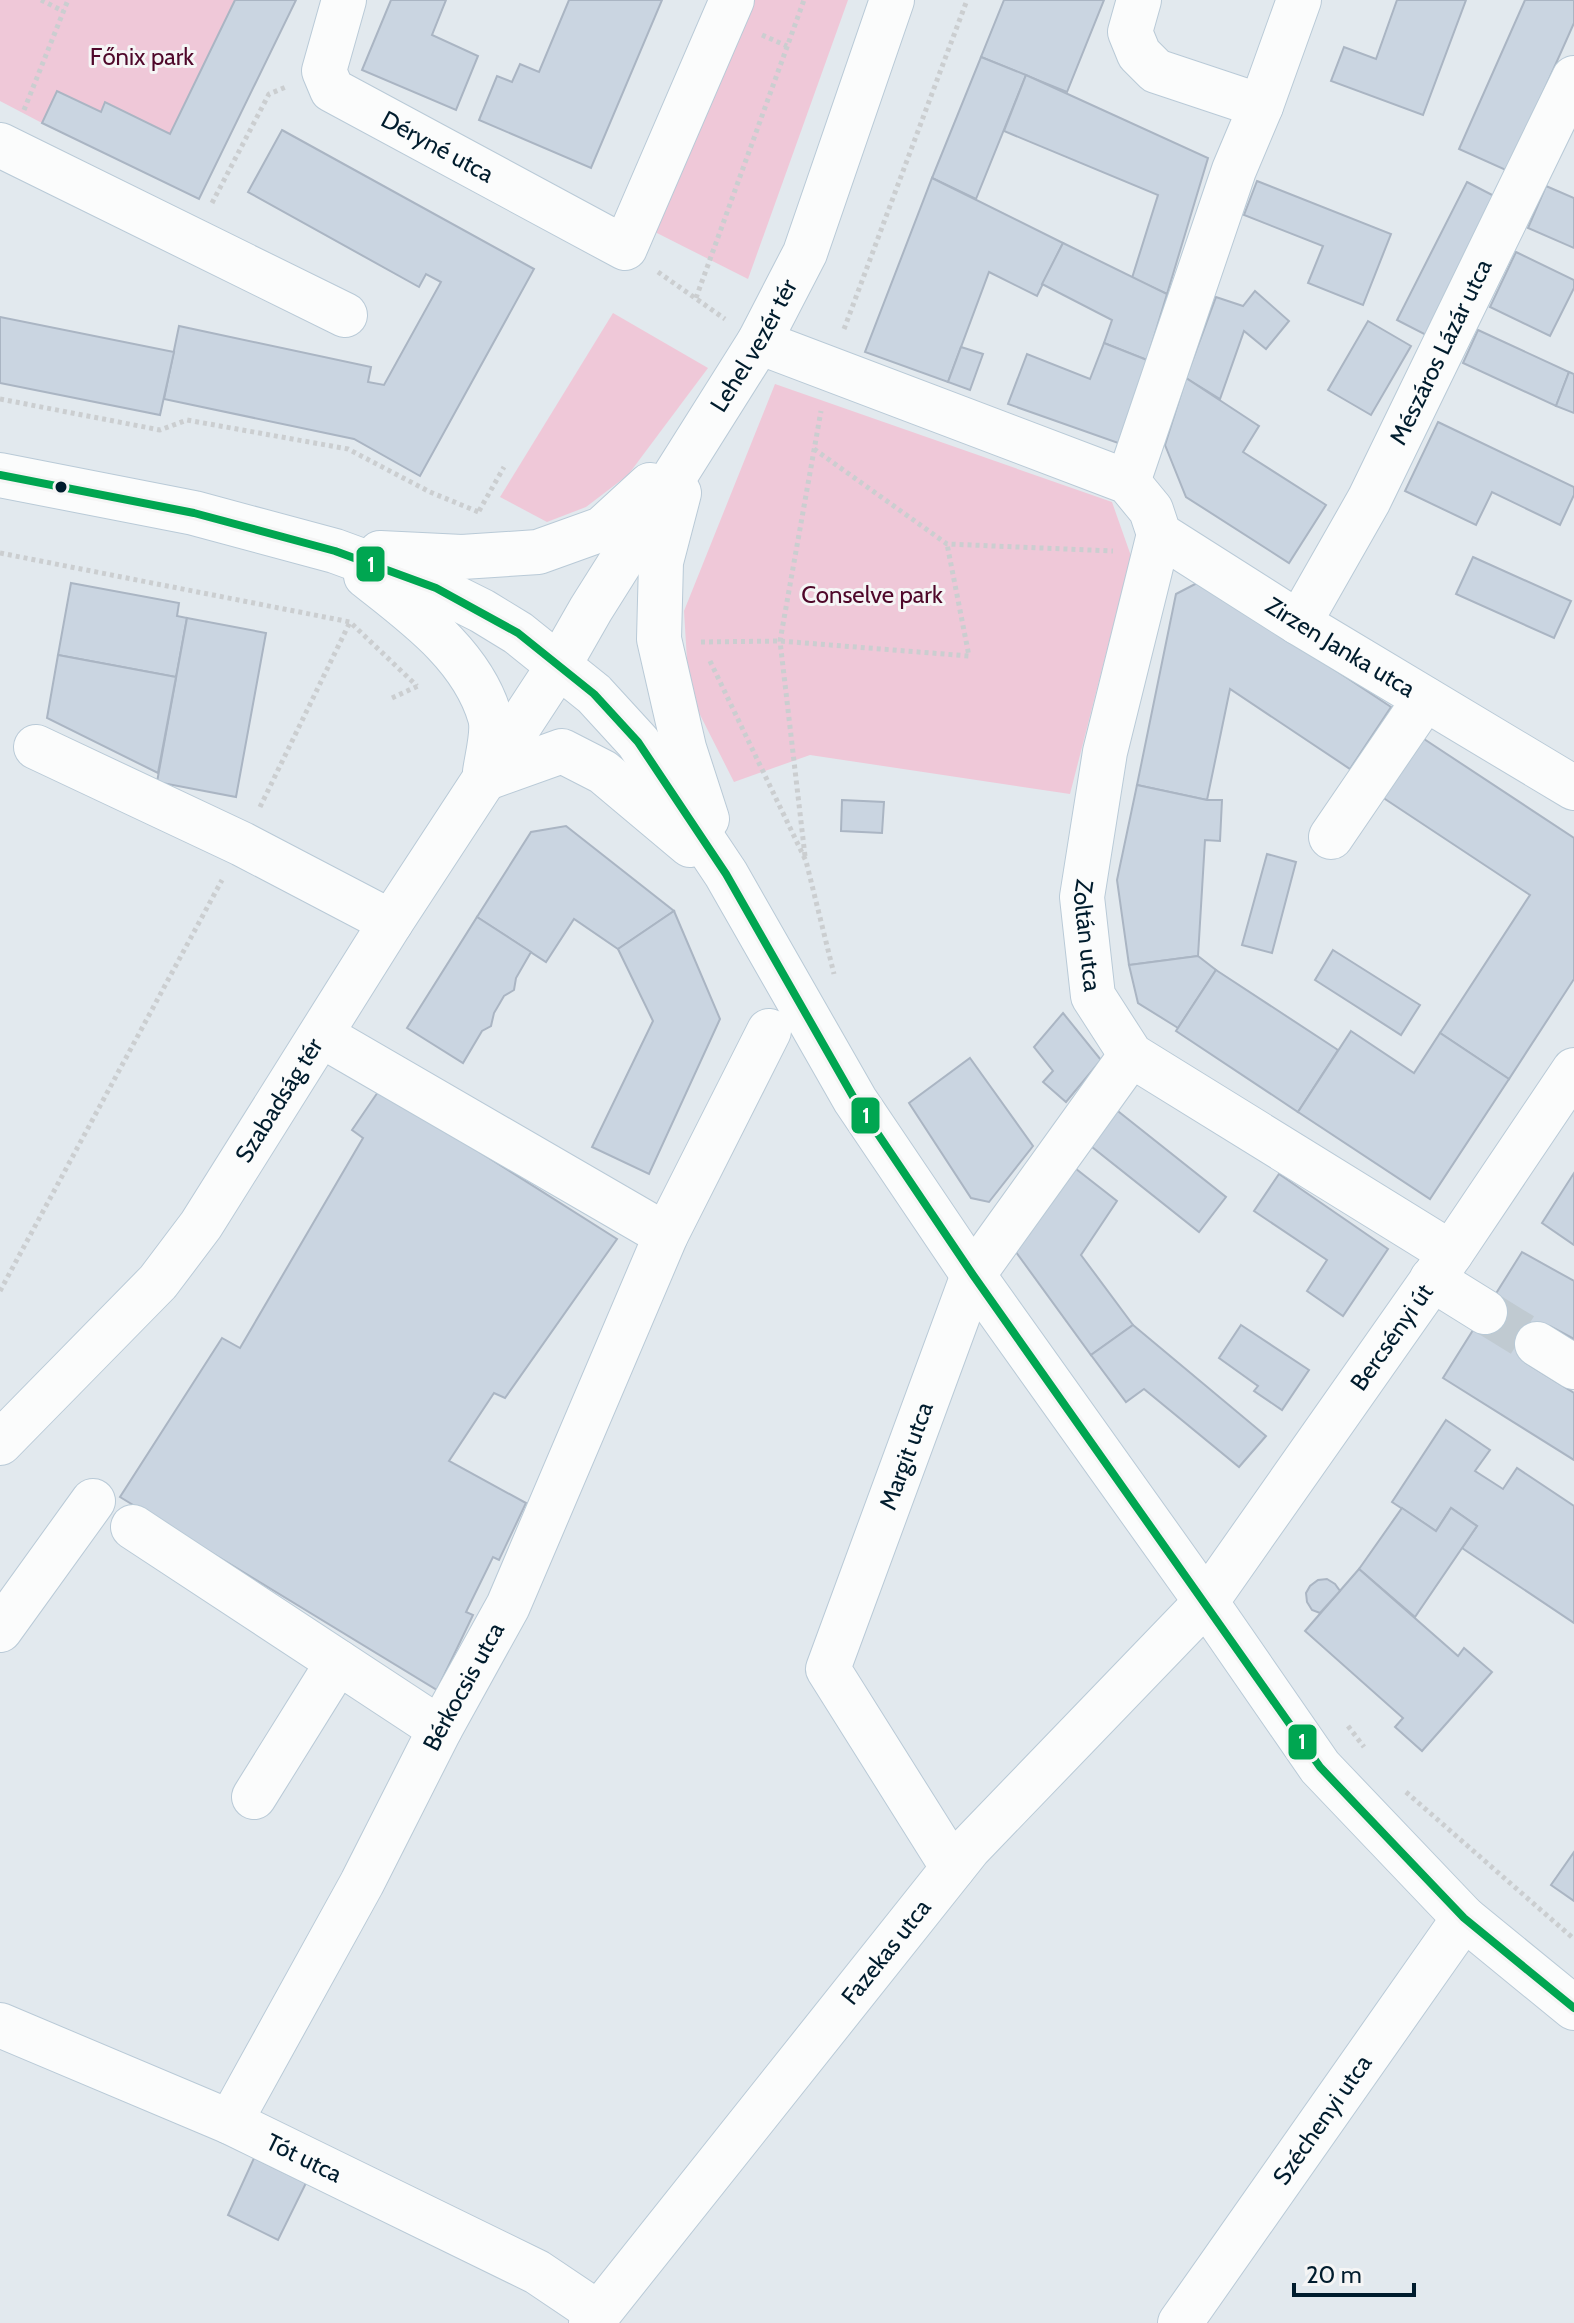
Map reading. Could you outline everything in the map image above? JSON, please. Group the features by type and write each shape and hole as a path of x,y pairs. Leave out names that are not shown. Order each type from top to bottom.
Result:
{"street":[{"path":"324,71 344,0"},
{"path":"625,248 732,0"},
{"name":"Lehel vezér tér","path":"559,665 759,342 805,253 892,0"},
{"path":"1139,0 1130,32 1139,54 1156,71 1261,106"},
{"path":"1128,482 1234,170 1261,106 1297,0"},
{"name":"Déryné utca","path":"324,71 332,90 625,248"},
{"name":"Mészáros Lázár utca","path":"1299,623 1369,500 1574,78"},
{"path":"4,147 345,315"},
{"path":"759,342 1128,482 1151,510 1159,534"},
{"path":"335,551 462,557 538,552 602,529 690,449"},
{"path":"690,449 661,562 680,640 684,748 726,874"},
{"path":"0,475 194,513 335,551 436,588 518,633 594,694 638,742 726,874 855,1100 973,1275 1320,1767 1464,1918 1574,2008"},
{"name":"Zirzen Janka utca","path":"1159,534 1299,623 1574,788"},
{"name":"Zoltán utca","path":"1159,534 1105,752 1082,897 1093,996 1131,1055 1442,1266 1485,1312"},
{"path":"335,551 429,626 471,677 491,720 484,779 562,751 603,772 726,874"},
{"name":"Szabadság tér","path":"0,1443 158,1282 201,1225 391,922 559,665"},
{"path":"1331,837 1425,699"},
{"path":"36,747 242,844 391,922"},
{"name":"Bérkocsis utca","path":"230,2122 362,1883 440,1729 508,1606 666,1235 769,1031"},
{"path":"321,1035 666,1235"},
{"name":"Margit utca","path":"953,1868 828,1669 973,1275 1131,1055"},
{"name":"Bercsényi út","path":"1206,1602 1442,1266 1574,1070"},
{"path":"1537,1344 1574,1367"},
{"path":"0,1630 93,1501"},
{"path":"133,1527 440,1729"},
{"name":"Fazekas utca","path":"594,2318 969,1848 1206,1602"},
{"path":"254,1797 338,1662"},
{"name":"Széchenyi utca","path":"1180,2323 1464,1918"},
{"name":"Tót utca","path":"0,2025 230,2122 537,2272 594,2318"}],"path":[{"path":"41,0 63,11"},
{"path":"4,147 68,0"},
{"path":"696,298 804,0"},
{"path":"837,986 806,861 780,641 829,369 967,0"},
{"path":"193,240 269,94 324,71"},
{"path":"625,248 759,342"},
{"path":"0,399 160,430 187,420 348,449 430,492 479,511 538,552"},
{"path":"814,449 947,544 1118,551 1159,534"},
{"path":"479,511 504,467"},
{"path":"680,640 780,641 969,656 947,544"},
{"path":"0,553 350,622 417,686"},
{"path":"0,1291 242,844 350,622"},
{"path":"680,640 806,861"},
{"path":"1345,1723 1365,1748"},
{"path":"1396,1783 1574,1939"}],"green space":[{"name":"Főnix park","path":"0,0 235,0 170,134 105,103 101,112 57,91 42,123 0,101"},
{"path":"745,0 848,0 748,279 649,229"},
{"path":"613,313 708,368 628,475 586,507 547,522 500,497"},
{"name":"Conselve park","path":"775,384 1112,502 1131,556 1070,794 810,755 734,782 689,693 684,611"}],"building":[{"path":"235,0 296,0 199,199 42,123 57,91 101,112 105,102 170,134"},
{"path":"391,0 446,0 432,35 478,56 456,110 362,70"},
{"path":"569,0 662,0 591,168 479,120 497,76 512,82 520,64 539,72"},
{"path":"1004,0 1104,0 1067,92 981,57"},
{"path":"1397,0 1466,0 1423,115 1331,81 1344,47 1376,59"},
{"path":"1525,0 1574,0 1574,23 1508,171 1459,149"},
{"path":"981,57 1026,75 976,199 932,178"},
{"path":"1026,75 1208,158 1167,294 1132,278 1158,195 1004,131"},
{"path":"282,130 534,269 420,476 354,439 164,399 179,326 371,367 368,382 384,385 441,282 426,274 419,287 248,192"},
{"path":"932,178 1063,243 1037,296 989,272 948,382 865,352"},
{"path":"1257,181 1391,234 1363,305 1308,283 1323,246 1244,215"},
{"path":"1467,182 1498,198 1428,336 1397,320"},
{"path":"1546,186 1574,198 1574,248 1528,228"},
{"path":"1063,243 1167,294 1147,360 1104,343 1112,320 1042,284"},
{"path":"1516,252 1574,280 1574,288 1550,336 1490,307"},
{"path":"1255,291 1289,321 1266,349 1244,331 1220,399 1186,378 1216,297 1243,306"},
{"path":"0,317 174,352 160,415 0,383"},
{"path":"1368,321 1411,346 1371,415 1328,390"},
{"path":"1478,330 1569,372 1556,406 1463,363"},
{"path":"1104,343 1147,360 1121,444 1008,404 1027,354 1090,379"},
{"path":"961,347 983,354 970,390 948,382"},
{"path":"1569,372 1574,374 1574,413 1556,406"},
{"path":"1186,378 1259,426 1243,452 1326,505 1289,563 1186,497 1165,445"},
{"path":"1438,422 1574,487 1574,495 1560,525 1492,492 1476,525 1405,491"},
{"path":"1473,557 1571,601 1554,638 1456,594"},
{"path":"1201,581 1391,707 1350,769 1230,689 1207,800 1137,785 1176,594"},
{"path":"71,583 179,603 177,616 187,618 176,677 58,655"},
{"path":"187,618 266,633 236,797 157,782"},
{"path":"58,655 176,677 158,773 47,718"},
{"path":"1421,737 1574,838 1574,979 1509,1079 1440,1033 1530,895 1382,797"},
{"path":"1137,785 1207,800 1222,800 1220,841 1205,840 1198,956 1129,965 1117,880"},
{"path":"842,800 884,802 882,833 841,831"},
{"path":"566,826 674,911 618,949 574,919 546,962 477,917 531,832"},
{"path":"1267,854 1296,862 1272,953 1242,945"},
{"path":"674,911 720,1019 649,1174 592,1147 653,1021 618,949"},
{"path":"477,917 531,952 516,978 514,990 504,996 494,1013 491,1026 482,1031 463,1063 407,1028"},
{"path":"1333,950 1420,1005 1401,1035 1315,980"},
{"path":"1198,956 1216,970 1178,1028 1138,1003 1129,965"},
{"path":"1216,970 1338,1050 1298,1112 1176,1031"},
{"path":"1063,1013 1101,1060 1066,1102 1043,1082 1053,1071 1034,1047"},
{"path":"1351,1031 1414,1073 1440,1033 1509,1079 1430,1199 1298,1112"},
{"path":"970,1058 1033,1146 989,1202 971,1198 909,1103"},
{"path":"380,1089 617,1239 505,1398 494,1393 449,1461 526,1503 499,1560 493,1557 466,1612 473,1615 437,1690 120,1497 222,1338 240,1348 363,1138 352,1130"},
{"path":"1114,1108 1226,1197 1199,1232 1087,1143"},
{"path":"1071,1165 1117,1201 1081,1255 1133,1325 1091,1355 1013,1248"},
{"path":"1574,1173 1574,1245 1542,1223"},
{"path":"1279,1174 1388,1249 1343,1316 1307,1291 1327,1260 1254,1211"},
{"path":"1522,1252 1574,1281 1574,1339 1550,1326 1526,1363 1574,1393 1574,1460 1443,1378"},
{"path":"1133,1325 1266,1436 1239,1467 1144,1389 1126,1402 1091,1355"},
{"path":"1241,1325 1309,1370 1282,1410 1254,1391 1258,1386 1219,1358"},
{"path":"1446,1420 1490,1450 1475,1471 1503,1489 1517,1468 1574,1506 1574,1623 1462,1548 1477,1526 1451,1508 1436,1531 1392,1502"},
{"path":"1402,1508 1436,1531 1451,1508 1477,1526 1415,1617 1359,1569"},
{"path":"1359,1569 1458,1656 1464,1648 1492,1672 1422,1751 1395,1727 1403,1718 1305,1631"},
{"path":"1327,1579 1340,1591 1320,1613 1312,1610 1306,1593 1318,1580"},
{"path":"1574,1852 1574,1901 1551,1885"},
{"path":"254,2158 306,2183 278,2240 228,2215"}],"tunnel":[{"path":"1485,1312 1537,1344"}],"transit line":[{"name":"1","path":"0,475 194,513 335,551 436,588 518,633 594,694 638,742 726,874 855,1100 973,1275 1320,1767 1464,1918 1574,2008"}]}
